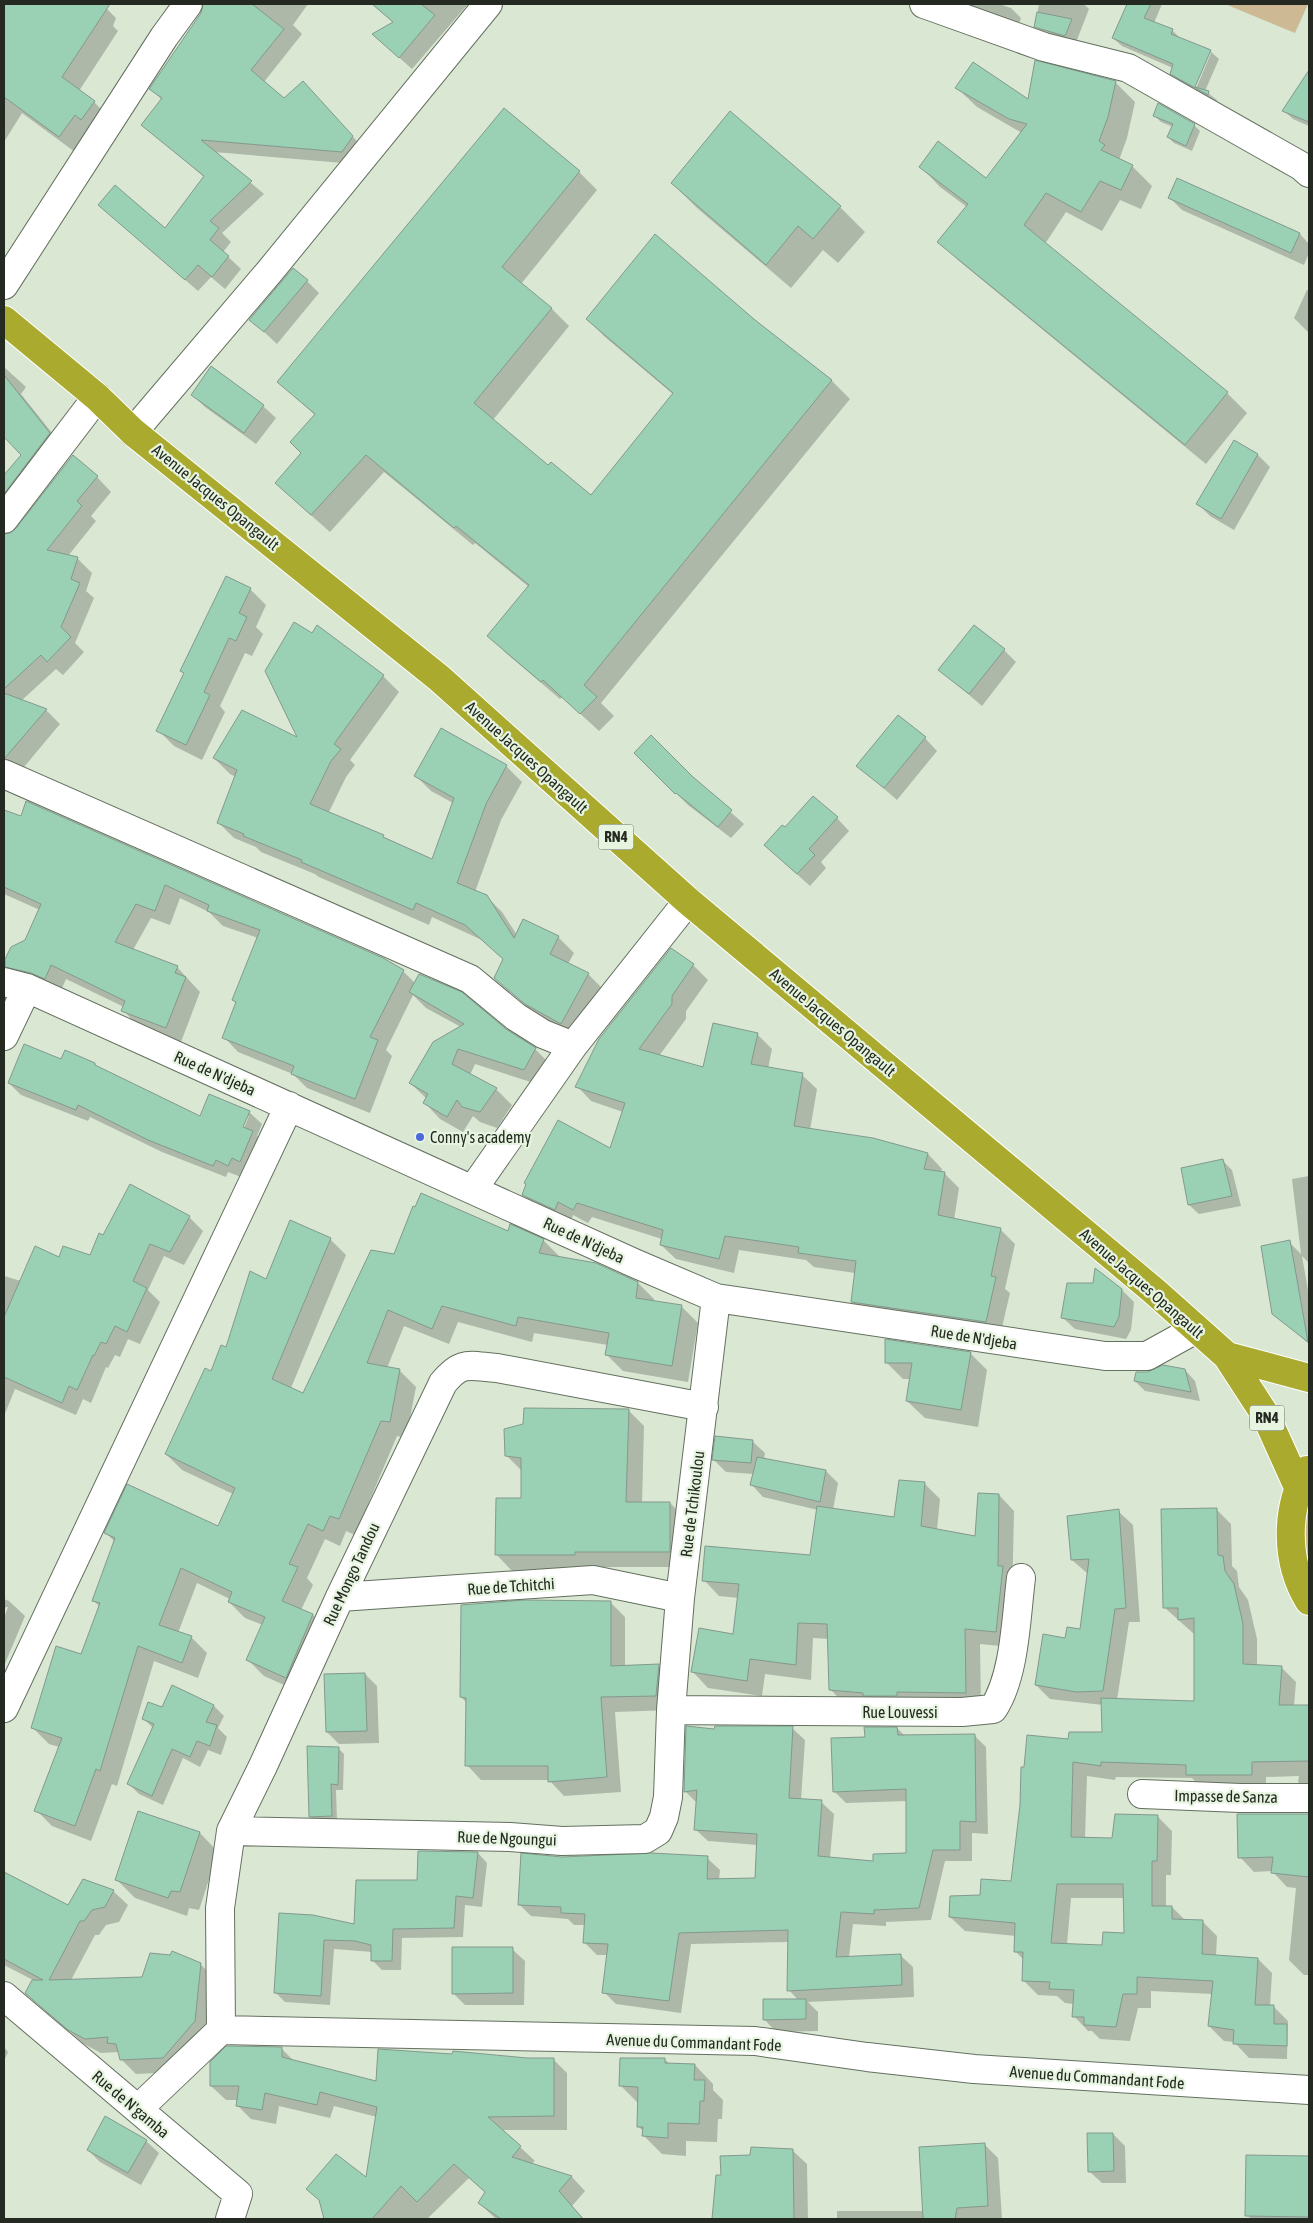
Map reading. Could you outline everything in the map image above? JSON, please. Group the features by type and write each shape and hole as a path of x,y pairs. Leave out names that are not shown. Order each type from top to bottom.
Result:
{"highway":[{"name":"Avenue Jacques Opangault","path":"4,320 97,397 133,432 439,678 688,901 1154,1291 1227,1356"},
{"name":"RN4","path":"1227,1356 1309,1378"},
{"name":"RN4","path":"1227,1356 1304,1476 1289,1536 1299,1584 1309,1601"}],"street":[{"path":"4,285 164,37 188,4"},
{"path":"133,432 270,271 488,4"},
{"path":"924,4 1044,47 1128,68 1300,166 1309,173"},
{"path":"4,519 97,397"},
{"path":"4,774 470,979 516,1018 543,1034 573,1046"},
{"path":"473,1189 573,1046 688,901"},
{"path":"4,1036 15,985"},
{"name":"Rue de N'djeba","path":"15,985 716,1298 1105,1356 1147,1356 1196,1329"},
{"path":"4,1708 289,1106"},
{"name":"Rue de Tchikoulou","path":"671,1710 680,1598 716,1298"},
{"name":"Rue Mongo Tandou","path":"221,2030 220,1908 231,1831 263,1766 340,1597 443,1383 455,1369 469,1366 497,1368 704,1407"},
{"name":"Rue Louvessi","path":"671,1710 962,1712 992,1709 1002,1695 1008,1672 1021,1578"},
{"name":"Rue de Tchitchi","path":"340,1597 593,1580 680,1598"},
{"name":"Rue de Ngoungui","path":"231,1831 510,1837 562,1841 646,1839 658,1831 664,1817 668,1797 671,1710"},
{"name":"Impasse de Sanza","path":"1142,1794 1240,1798 1309,1798"},
{"name":"Rue de N'gamba","path":"4,1996 238,2194 230,2219"},
{"path":"138,2109 221,2030"},
{"name":"Avenue du Commandant Fode","path":"221,2030 756,2041 867,2057 974,2069 1309,2090"}],"shaded area":[{"path":"1225,4 1308,4 1295,33"},
{"path":"1309,1488 1309,1582 1300,1542"}],"building":[{"path":"4,4 110,4 62,77 95,101 81,120 75,115 59,137 4,97"},
{"path":"203,4 252,4 284,29 251,70 284,98 303,81 353,136 342,152 201,140 252,181 210,221 219,228 210,240 229,256 212,277 198,265 185,280 98,205 115,185 165,228 204,176 141,125 162,98 149,89 201,13"},
{"path":"372,4 421,4 435,15 399,58 372,34 393,22"},
{"path":"1127,4 1151,4 1144,18 1173,29 1171,34 1211,50 1195,87 1209,91 1208,95 1170,74 1173,64 1112,38"},
{"path":"1037,12 1072,19 1065,36 1034,27"},
{"path":"1035,60 1116,81 1108,117 1099,141 1105,145 1101,150 1133,165 1121,190 1100,181 1081,212 1046,193 1024,225 1228,392 1185,445 937,242 968,204 919,167 938,141 986,178 1027,124 1009,119 955,88 973,62 1028,99"},
{"path":"1309,70 1309,122 1282,111"},
{"path":"1158,103 1195,124 1186,146 1167,137 1173,124 1153,116"},
{"path":"504,108 580,171 502,267 552,308 474,403 548,465 551,462 591,495 673,393 586,319 655,234 755,320 832,380 584,685 597,697 580,714 543,680 541,682 487,636 529,585 456,526 454,528 366,455 311,515 275,483 301,453 290,442 315,414 277,382"},
{"path":"730,111 841,206 813,239 798,226 766,265 671,183"},
{"path":"1177,178 1300,233 1291,253 1168,198"},
{"path":"293,268 308,280 264,332 249,320"},
{"path":"211,366 264,405 244,433 191,395"},
{"path":"4,375 50,433 4,494 4,475 21,455 4,437"},
{"path":"1234,440 1258,454 1221,519 1196,504"},
{"path":"73,455 98,476 77,501 82,506 47,550 78,557 71,579 80,583 61,627 71,637 47,662 41,655 4,689 4,534 10,533 16,528"},
{"path":"226,576 251,588 239,613 247,617 236,641 229,638 204,692 210,695 186,745 156,731 184,673 180,671"},
{"path":"294,622 312,633 317,625 384,675 334,744 341,749 331,761 310,804 384,835 383,837 432,859 454,798 414,776 441,728 507,765 486,804 457,883 487,895 514,938 523,919 559,936 550,954 589,973 561,1024 525,1004 494,978 503,959 465,925 416,903 413,910 301,862 302,860 243,836 244,834 217,823 237,770 213,758 242,710 297,737 265,671"},
{"path":"974,625 1005,649 969,694 938,670"},
{"path":"4,693 47,709 4,759"},
{"path":"898,715 926,737 884,788 856,766"},
{"path":"651,735 693,777 732,810 718,827 675,794 634,753"},
{"path":"813,796 838,817 809,849 815,855 797,874 764,845 782,825 785,827"},
{"path":"26,801 383,958 404,970 370,1037 378,1040 355,1099 291,1074 294,1066 222,1038 236,1002 232,1000 260,930 207,911 209,905 165,885 155,911 136,904 115,942 178,966 175,973 186,977 166,1028 121,1011 125,1001 51,965 45,979 31,973 5,967 5,959 11,947 25,940 41,904 4,887 4,810 21,816"},
{"path":"671,948 694,964 672,996 672,1004 639,1049 703,1067 713,1023 758,1033 751,1064 803,1073 794,1126 873,1138 928,1153 924,1169 945,1172 938,1215 1001,1228 991,1276 996,1277 986,1322 851,1302 856,1261 798,1253 799,1247 725,1236 719,1259 660,1245 663,1230 577,1203 573,1210 558,1202 555,1210 522,1195 526,1184 524,1183 558,1120 610,1148 625,1103 575,1087 599,1039"},
{"path":"419,974 462,992 506,1029 536,1048 524,1070 458,1049 452,1064 497,1088 480,1112 462,1107 457,1100 447,1117 423,1103 428,1094 409,1083 433,1042 464,1024 409,992"},
{"path":"24,1044 61,1059 65,1050 200,1116 209,1094 250,1111 243,1127 253,1131 240,1162 232,1158 228,1166 216,1160 213,1166 148,1140 78,1105 76,1110 8,1083"},
{"path":"1223,1159 1232,1196 1188,1205 1181,1168"},
{"path":"130,1184 190,1216 170,1252 150,1244 133,1281 147,1288 127,1332 115,1326 106,1344 101,1342 93,1355 77,1390 69,1386 62,1403 4,1377 4,1317 35,1246 59,1257 63,1246 90,1255 99,1233 103,1235"},
{"path":"421,1193 508,1231 510,1224 544,1239 539,1253 596,1263 638,1282 636,1298 682,1305 672,1366 605,1355 609,1333 518,1317 516,1326 442,1306 432,1329 388,1310 367,1363 400,1369 390,1422 381,1421 339,1519 330,1516 323,1531 308,1524 289,1564 298,1567 282,1601 313,1614 286,1678 246,1660 265,1617 228,1602 232,1592 181,1568 159,1625 192,1636 182,1663 138,1646 100,1771 96,1769 75,1826 34,1811 62,1738 31,1728 56,1646 81,1654 100,1603 92,1601 115,1538 104,1533 127,1484 218,1526 235,1488 165,1454 205,1368 211,1371 221,1345 226,1347 250,1271 266,1279 290,1220 331,1238 272,1379 303,1393 371,1250 394,1254 413,1206 415,1207"},
{"path":"1290,1240 1308,1342 1272,1314 1261,1246"},
{"path":"1095,1268 1122,1289 1119,1317 1114,1327 1061,1318 1067,1283 1093,1283"},
{"path":"885,1339 971,1352 961,1410 906,1401 912,1363 885,1363"},
{"path":"1163,1365 1185,1369 1191,1392 1134,1381 1136,1372 1147,1372"},
{"path":"524,1408 629,1409 626,1502 670,1502 670,1552 575,1552 575,1555 495,1555 496,1498 521,1498 521,1458 505,1456 504,1429 523,1424"},
{"path":"715,1436 753,1440 751,1463 712,1460"},
{"path":"757,1457 826,1470 820,1502 750,1485"},
{"path":"899,1480 925,1482 921,1526 975,1536 978,1493 999,1494 998,1566 1003,1566 996,1632 965,1629 966,1693 897,1692 897,1696 863,1696 863,1693 829,1690 827,1624 798,1623 796,1665 750,1659 747,1681 691,1672 699,1628 733,1634 739,1584 702,1581 705,1546 810,1555 817,1506 894,1517"},
{"path":"1217,1508 1218,1555 1223,1556 1225,1571 1234,1584 1243,1624 1243,1664 1282,1666 1279,1705 1309,1705 1309,1761 1252,1762 1252,1775 1186,1775 1186,1765 1101,1762 1101,1766 1073,1762 1071,1837 1112,1838 1115,1814 1158,1815 1157,1861 1152,1861 1152,1906 1172,1906 1172,1919 1203,1920 1202,1954 1258,1958 1255,2005 1274,2005 1274,2024 1287,2024 1287,2046 1233,2044 1234,2030 1208,2026 1213,1981 1137,1977 1137,1994 1123,1994 1116,2027 1084,2025 1084,2017 1072,2017 1074,1990 1049,1989 1050,1982 1022,1981 1023,1952 1014,1952 1015,1923 949,1917 950,1896 980,1895 981,1879 1011,1881 1020,1805 1021,1767 1024,1767 1027,1735 1068,1739 1069,1732 1102,1732 1101,1698 1194,1701 1194,1618 1178,1620 1178,1608 1163,1608 1161,1509","holes":["1057,1884 1123,1884 1124,1933 1103,1932 1102,1945 1051,1943"]},
{"path":"1119,1509 1126,1608 1115,1609 1103,1691 1076,1692 1035,1685 1043,1634 1065,1638 1067,1627 1080,1629 1089,1559 1071,1560 1067,1516"},
{"path":"524,1600 611,1601 611,1666 659,1664 656,1696 601,1697 607,1777 548,1782 548,1766 465,1766 466,1698 460,1697 461,1605"},
{"path":"365,1673 367,1731 326,1732 324,1674"},
{"path":"172,1685 214,1705 206,1722 217,1725 210,1746 197,1741 190,1757 172,1749 152,1796 127,1784 154,1724 142,1719 148,1702 162,1707"},
{"path":"686,1726 714,1729 715,1726 793,1726 789,1798 822,1800 818,1856 873,1861 873,1854 906,1853 906,1789 833,1792 831,1738 865,1737 864,1727 897,1727 898,1735 975,1734 976,1822 960,1821 960,1850 933,1850 919,1908 874,1910 874,1914 841,1912 836,1957 901,1954 902,1985 787,1991 788,1930 679,1933 669,2001 602,1993 608,1944 583,1943 585,1914 561,1913 561,1907 518,1905 521,1853 562,1857 651,1853 708,1856 707,1879 755,1878 757,1834 694,1830 697,1790 684,1792"},
{"path":"307,1746 339,1747 338,1785 331,1784 332,1816 309,1817"},
{"path":"138,1811 200,1832 180,1892 171,1891 168,1898 115,1880"},
{"path":"1237,1814 1309,1814 1309,1877 1271,1873 1273,1857 1238,1858"},
{"path":"418,1851 478,1852 473,1898 456,1896 454,1928 393,1929 392,1961 371,1961 371,1945 355,1941 324,1940 321,1996 274,1993 279,1913 313,1915 354,1924 356,1880 417,1880"},
{"path":"4,1872 68,1905 83,1879 114,1890 105,1907 92,1910 84,1921 80,1921 49,1980 142,1977 150,1953 170,1955 172,1951 201,1963 195,2021 163,2058 120,2060 116,2044 107,2043 108,2037 85,2039 68,2030 25,1993 32,1980 43,1980 4,1959"},
{"path":"452,1947 513,1947 513,1993 452,1994"},
{"path":"763,1999 806,1999 806,2019 763,2020"},
{"path":"226,2046 282,2047 282,2057 376,2081 378,2049 452,2054 453,2051 527,2058 554,2058 554,2116 488,2117 521,2146 512,2157 572,2176 559,2191 583,2219 501,2219 478,2203 485,2192 454,2164 417,2202 401,2186 372,2219 324,2219 319,2200 306,2189 336,2154 366,2177 377,2107 320,2092 317,2105 265,2093 262,2110 236,2106 239,2086 210,2086 210,2062"},
{"path":"620,2058 665,2058 665,2063 695,2064 694,2080 705,2080 704,2101 700,2101 699,2124 668,2123 668,2138 642,2136 643,2127 637,2127 638,2087 619,2086"},
{"path":"105,2116 147,2140 128,2173 87,2150"},
{"path":"1087,2133 1113,2133 1114,2171 1088,2172"},
{"path":"985,2143 988,2206 957,2208 955,2219 923,2219 919,2147"},
{"path":"751,2147 793,2149 794,2219 712,2219 716,2175 721,2175 720,2156 750,2155"},
{"path":"1246,2155 1309,2156 1309,2217 1245,2216"}],"place":[{"name":"Conny's academy","path":"420,1137"}]}
